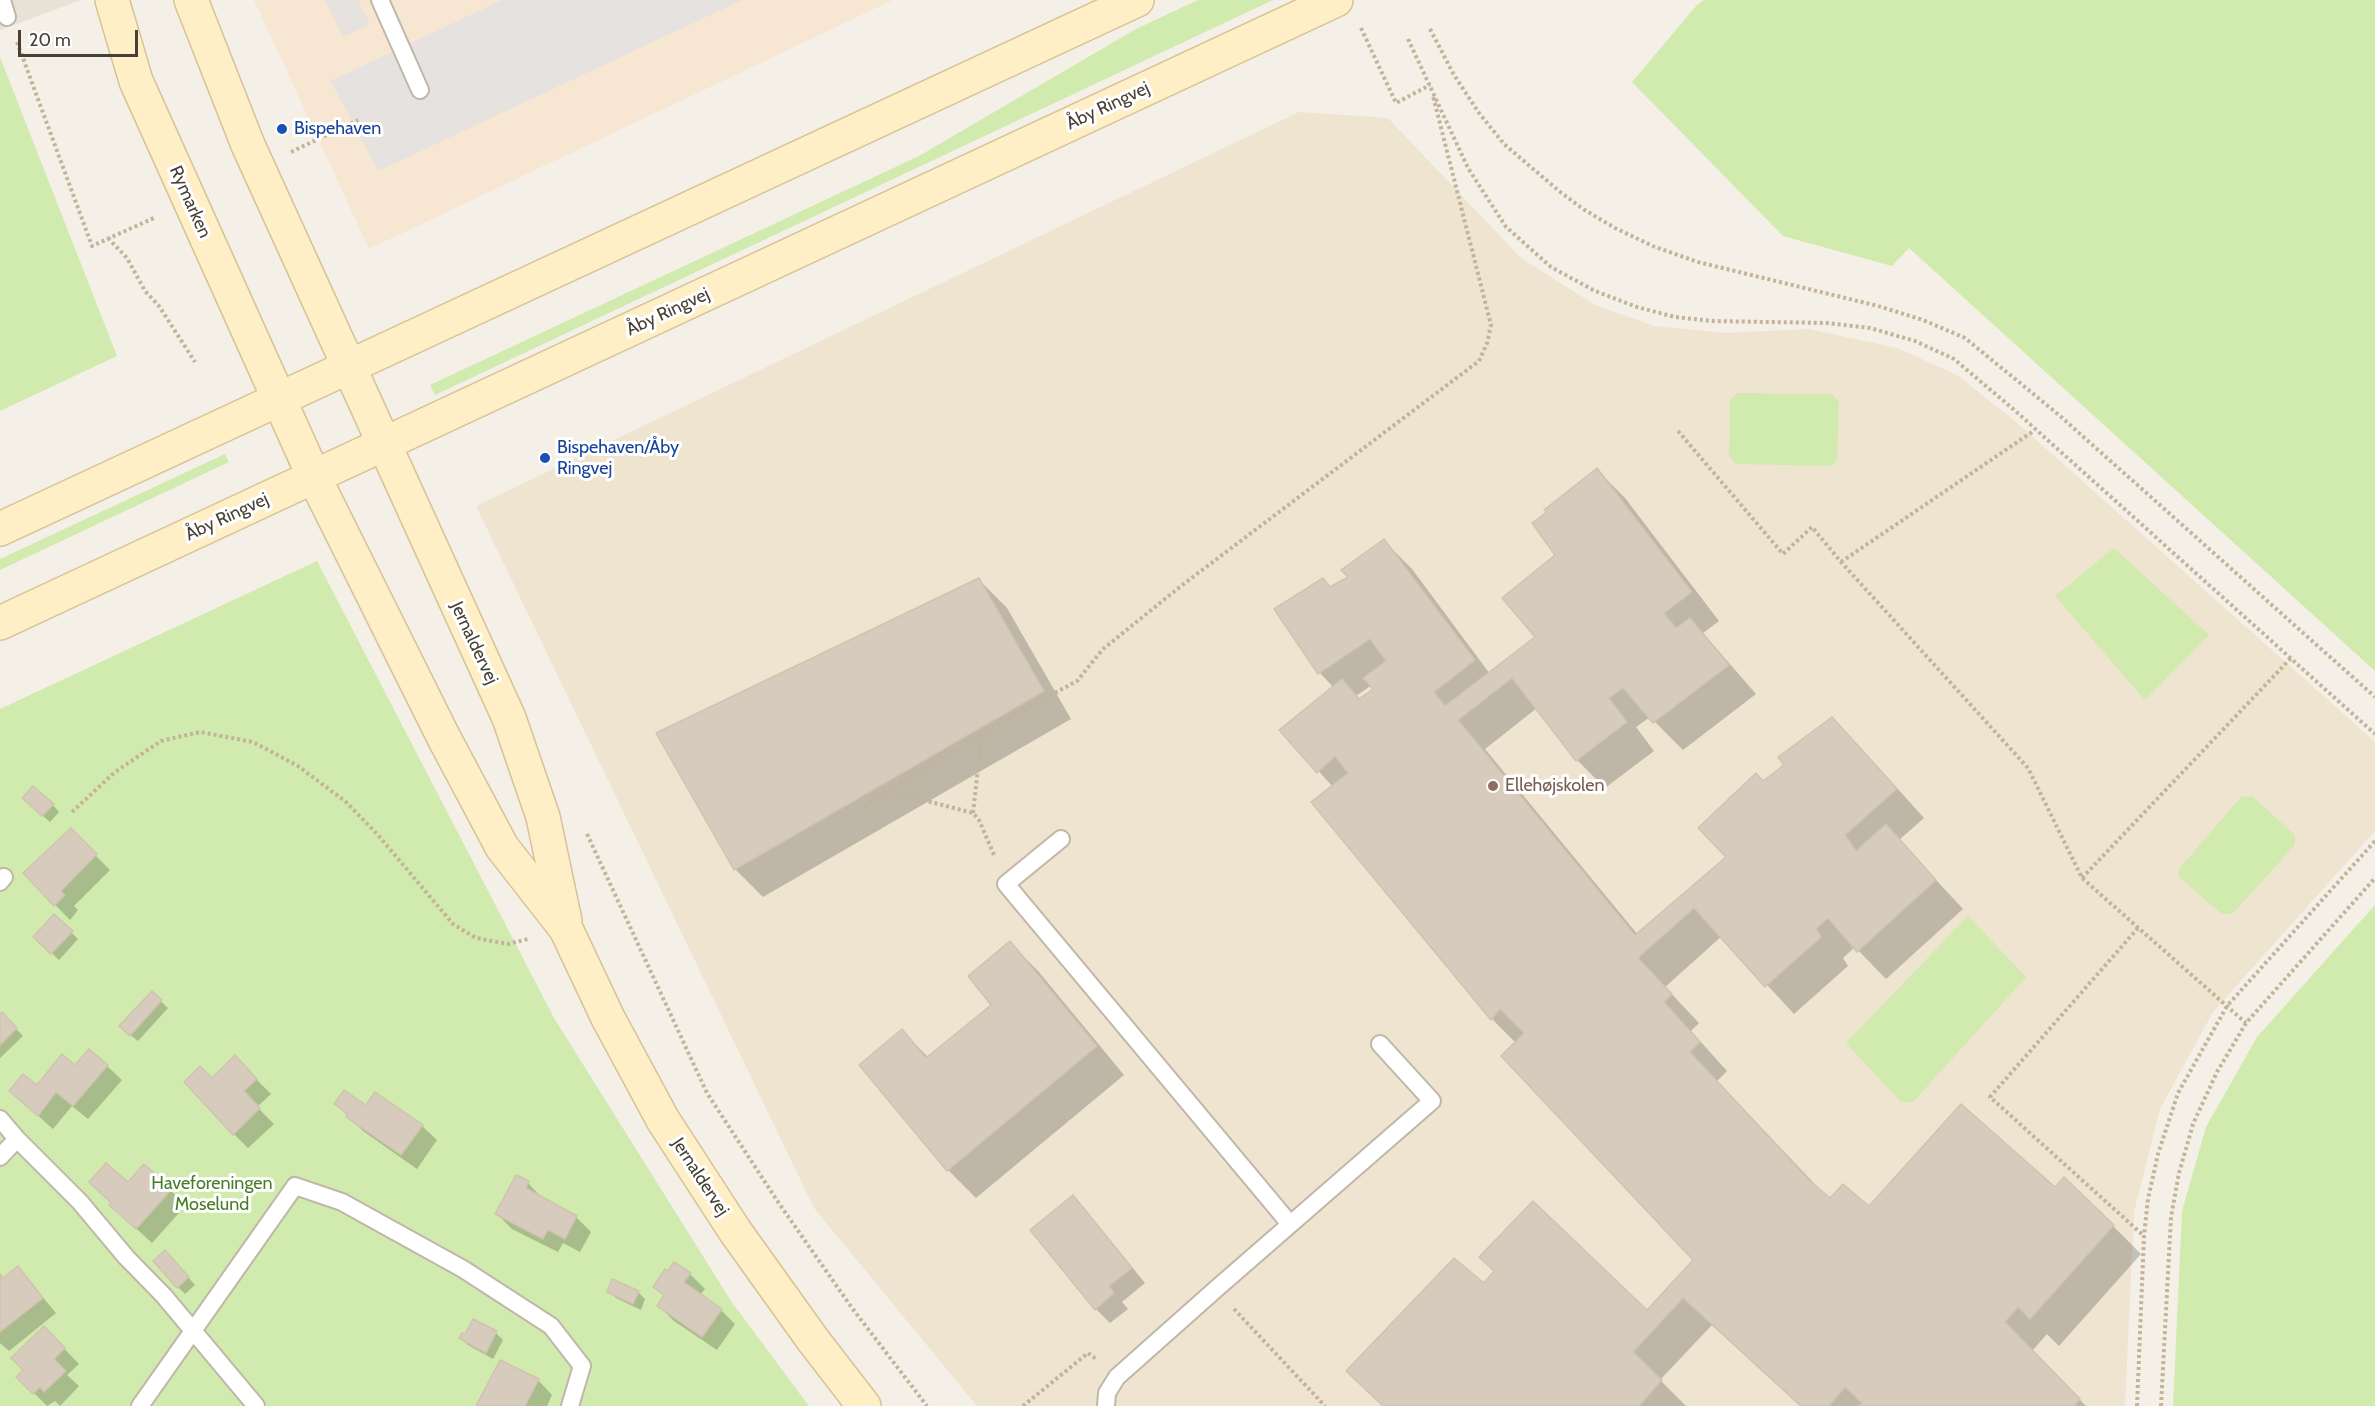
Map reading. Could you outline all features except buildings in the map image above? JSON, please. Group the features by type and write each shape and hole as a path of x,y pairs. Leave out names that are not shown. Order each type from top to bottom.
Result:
{"main road":[{"name":"Rymarken","path":"112,0 133,72 279,400"},
{"path":"191,0 239,126 348,368"},
{"path":"0,529 1137,0"},
{"name":"Åby Ringvej","path":"0,623 1336,0"},
{"name":"Jernaldervej","path":"348,368 509,718 543,817 566,929"},
{"name":"Jernaldervej","path":"279,400 314,477 444,738 502,847 566,929 608,1018 663,1120 735,1231 813,1340 864,1406"}],"lane":[{"path":"2,0 8,17"},
{"path":"380,0 420,90"},
{"path":"1061,838 1006,884 1290,1224"},
{"path":"1106,1406 1107,1393 1118,1377 1432,1101 1380,1044"},
{"path":"0,1119 80,1202 126,1257 164,1296 256,1406"},
{"path":"0,1157 17,1139"},
{"path":"140,1406 295,1186 352,1208 463,1269 551,1326 582,1366 570,1406"}],"path":[{"path":"8,17 92,246 189,202"},
{"path":"1430,29 1454,75 1479,113 1504,144 1583,209 1615,228 1655,247 1698,262 1878,306 1965,338 2059,415 2375,697"},
{"path":"1408,39 1468,168 1506,227 1551,267 1595,291 1637,307 1675,317 1712,321 1827,323 1870,328 1916,341 1954,359 2292,657 2375,734"},
{"path":"1370,47 1396,103 1430,85"},
{"path":"864,806 982,733 1077,681 1103,649 1172,593 1479,361 1487,343 1491,325 1430,85"},
{"path":"282,156 358,120"},
{"path":"108,238 127,258 145,291 159,306 195,362"},
{"path":"1841,562 2035,430"},
{"path":"1678,431 1783,554 1812,527 2028,768 2082,878 2246,1023"},
{"path":"2082,878 2292,657"},
{"path":"72,812 115,772 161,741 200,732 253,742 298,766 346,802 378,835 453,924 476,938 507,944 566,929"},
{"path":"973,813 982,733"},
{"path":"888,791 973,813 979,820 1006,884"},
{"path":"586,831 707,1093 778,1202 846,1299 927,1406"},
{"path":"2137,1406 2144,1236 2148,1199 2158,1154 2178,1093 2227,1006 2375,841"},
{"path":"2161,1406 2170,1217 2179,1173 2193,1124 2217,1072 2246,1023 2375,878"},
{"path":"2138,928 1990,1097 2144,1236"},
{"path":"1216,1289 1325,1406"},
{"path":"1023,1406 1088,1353 1118,1377"}],"shaded area":[{"path":"0,0 81,0 0,30"},
{"path":"254,0 893,0 369,249"},
{"path":"325,0 358,0 370,24 343,37"},
{"path":"502,0 742,0 378,171 331,81"},
{"name":"Ellehøjskolen","path":"1299,112 1388,118 1521,258 1595,305 1654,326 1726,333 1809,329 1897,348 1957,375 2014,420 2375,742 2375,831 2213,1012 2160,1109 2134,1212 2125,1406 977,1406 814,1208 476,506"}],"green space":[{"path":"1198,0 1273,0 435,395 430,385 919,156 1136,29"},
{"path":"1704,0 2375,0 2375,671 1909,248 1892,266 1783,236 1632,82 1697,5"},
{"path":"0,57 117,356 0,411"},
{"path":"1737,393 1832,394 1839,402 1837,460 1832,466 1736,464 1729,456 1730,400"},
{"path":"225,454 229,462 0,570 0,559"},
{"path":"2114,548 2209,635 2145,700 2055,596"},
{"name":"Haveforeningen Moselund","path":"317,561 554,1018 731,1301 809,1406 0,1406 0,709"},
{"path":"2252,796 2295,835 2295,845 2232,914 2222,914 2179,877 2179,869 2241,797"},
{"path":"2375,905 2375,1406 2173,1406 2182,1211 2206,1127 2257,1037"},
{"path":"1968,916 2026,977 1913,1102 1901,1102 1846,1043"}],"place":[{"name":"Bispehaven","path":"282,129"},
{"name":"Bispehaven/Åby Ringvej","path":"545,458"},
{"name":"Ellehøjskolen","path":"1493,786"}]}
